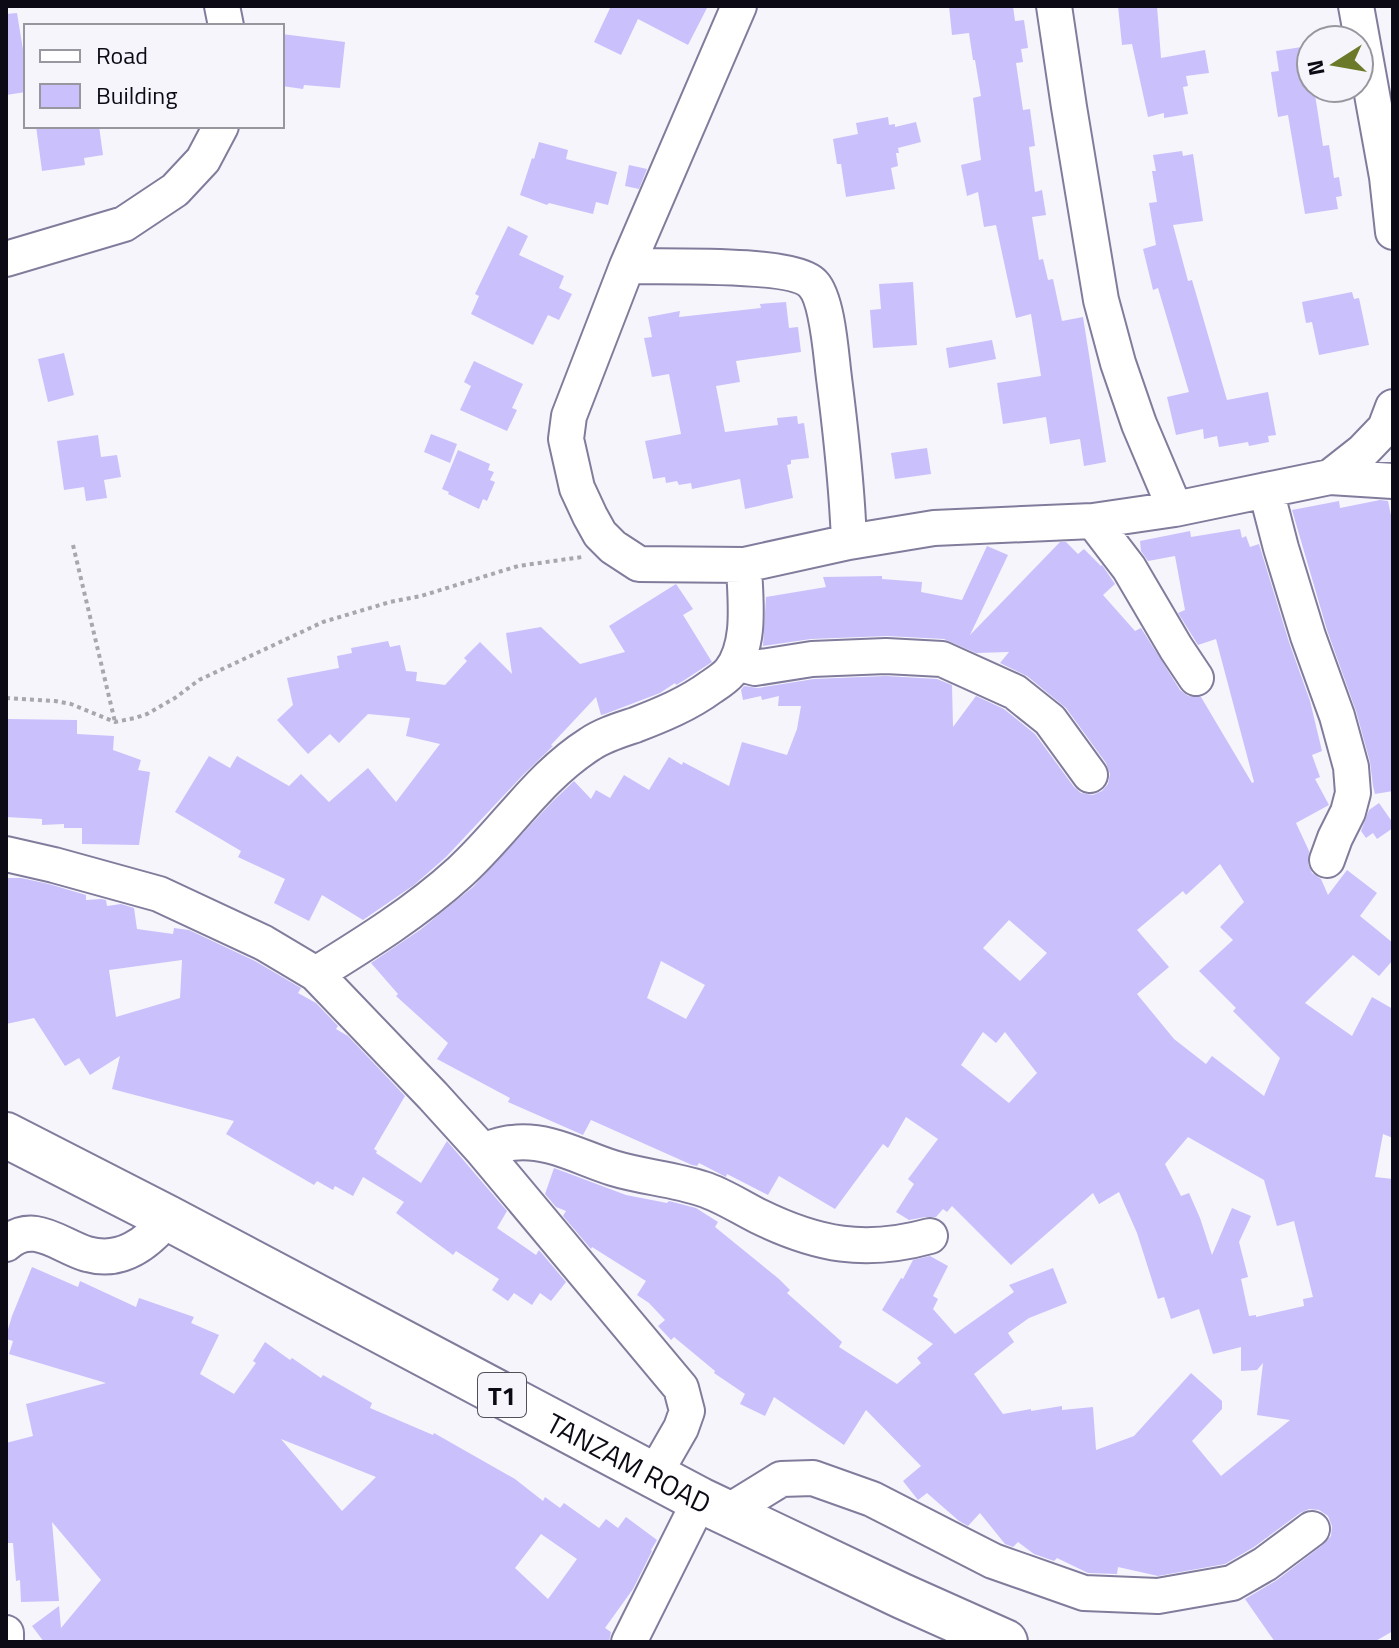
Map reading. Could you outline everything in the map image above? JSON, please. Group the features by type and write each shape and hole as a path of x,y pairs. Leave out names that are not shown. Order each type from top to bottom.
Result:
{"highway":[{"name":"TANZAM ROAD","path":"6,1135 713,1506 1005,1642"}],"street":[{"path":"739,6 627,266 569,416 566,439 577,488 600,534 613,547 639,564 744,565 849,542 934,528 1093,521 1175,509 1330,477 1393,481"},
{"path":"1054,6 1101,300 1122,376 1175,509"},
{"path":"1356,6 1387,177 1393,232"},
{"path":"6,259 124,224 175,190 203,160 220,128"},
{"path":"627,266 768,270 795,274 813,283 823,303 828,331 844,458 849,542"},
{"path":"1330,477 1363,451 1385,428 1393,407"},
{"path":"1266,490 1294,592 1337,716 1351,767 1353,793 1327,860"},
{"path":"1093,521 1129,568 1196,678"},
{"path":"316,974 378,935 461,872 551,775 573,756 592,743 677,708 728,675 736,663 743,639 744,565"},
{"path":"736,663 755,668 812,659 886,656 942,659 1015,692 1050,720 1090,775"},
{"path":"6,854 159,894 264,943 316,974 482,1150 681,1388 687,1411 681,1428 654,1475"},
{"path":"482,1150 512,1143 549,1146 617,1170 705,1189 805,1236 836,1244 907,1243 930,1236"},
{"path":"6,1244 16,1236 38,1235 55,1238 85,1254 110,1255 137,1248 153,1237 168,1218"},
{"path":"629,1642 713,1506 781,1479 813,1478 872,1499 993,1561 1084,1593 1158,1596 1232,1583 1265,1564 1312,1529"},
{"path":"6,1633 6,1642"}],"path":[{"path":"73,545 115,722"},
{"path":"6,698 71,704 115,722 147,714 199,680 323,622 518,566 592,556 639,564"}],"building":[{"path":"611,6 708,6 688,45 638,19 621,55 594,42"},
{"path":"949,6 1013,6 1015,21 1024,20 1028,48 1021,49 1023,62 1016,63 1023,110 1030,109 1035,146 1029,147 1035,192 1042,190 1046,215 1032,217 1039,260 1043,259 1048,280 1053,279 1062,321 1083,317 1106,462 1084,466 1080,439 1050,444 1046,417 1003,424 997,383 1041,376 1031,314 1016,318 996,225 984,227 978,192 967,196 961,165 981,160 973,98 981,96 969,33 952,35"},
{"path":"1118,6 1157,6 1161,58 1205,50 1209,73 1186,76 1188,86 1183,87 1188,114 1164,118 1164,113 1148,117 1132,44 1122,45"},
{"path":"17,13 24,56 24,92 6,95 6,14"},
{"path":"284,34 345,42 340,88 304,85 303,89 284,86"},
{"path":"1295,48 1295,104 1316,104 1323,146 1329,145 1334,178 1339,177 1342,196 1336,197 1338,209 1305,214 1288,115 1278,117 1271,72 1279,71 1276,51"},
{"path":"888,117 889,125 895,124 895,127 916,122 921,142 898,148 898,166 891,168 895,189 846,197 833,139 858,134 856,123"},
{"path":"36,128 99,128 103,155 84,158 85,165 42,171"},
{"path":"539,142 568,150 566,159 617,172 608,205 596,202 593,214 547,205 520,195"},
{"path":"1182,151 1183,156 1193,154 1203,221 1173,225 1188,281 1192,280 1227,400 1268,392 1276,435 1268,436 1269,442 1219,447 1217,436 1204,439 1203,429 1176,435 1167,397 1189,392 1158,288 1153,290 1143,249 1156,245 1149,203 1157,202 1153,155"},
{"path":"629,165 647,169 639,189 625,186"},
{"path":"508,226 528,236 519,255 564,276 559,288 572,294 559,320 548,315 533,345 471,314 479,296 475,294"},
{"path":"913,282 917,345 873,348 870,310 881,309 879,284"},
{"path":"1352,292 1354,299 1359,298 1369,345 1319,355 1312,322 1306,323 1302,302"},
{"path":"786,302 789,328 798,327 801,352 736,361 740,382 716,386 725,432 778,425 777,418 797,416 798,424 804,423 809,458 791,460 791,464 787,465 793,498 745,509 740,479 692,489 691,483 666,483 665,477 653,479 645,441 681,434 669,374 652,377 644,338 652,337 648,317 680,311 679,317 761,308 760,304"},
{"path":"992,340 996,359 949,368 946,348"},
{"path":"64,353 74,395 48,402 38,359"},
{"path":"474,361 523,384 512,408 517,410 507,431 460,410 471,386 464,382"},
{"path":"431,434 457,444 450,463 424,452"},
{"path":"98,435 101,457 117,455 121,477 104,480 107,498 86,501 84,487 64,490 57,441"},
{"path":"927,448 931,474 895,479 891,453"},
{"path":"458,450 490,464 488,470 494,472 490,480 495,482 487,501 483,499 479,509 442,489"},
{"path":"1339,501 1340,508 1388,501 1393,525 1393,791 1375,794 1356,711 1327,630 1292,510"},
{"path":"1240,529 1242,538 1246,536 1250,547 1259,544 1310,701 1322,751 1312,755 1320,777 1315,779 1329,805 1296,823 1309,851 1308,864 1312,873 1321,879 1328,895 1347,870 1377,893 1360,916 1393,943 1393,960 1379,976 1353,955 1305,1003 1352,1036 1372,997 1393,1009 1393,1138 1383,1134 1375,1177 1393,1179 1393,1631 1374,1642 1275,1642 1245,1599 1277,1580 1331,1536 1332,1526 1328,1516 1319,1510 1309,1509 1300,1513 1225,1564 1158,1576 1118,1567 1117,1574 1088,1573 1057,1558 1054,1561 1034,1554 1018,1542 1013,1547 1005,1544 980,1513 968,1526 927,1493 918,1500 903,1481 921,1466 866,1410 844,1445 774,1397 765,1416 740,1404 745,1394 714,1373 674,1337 671,1340 658,1326 665,1320 637,1295 646,1281 591,1249 563,1216 566,1211 556,1207 545,1194 554,1168 626,1195 696,1208 718,1222 715,1227 779,1279 790,1290 787,1293 842,1342 839,1347 897,1384 921,1363 917,1358 933,1344 882,1310 913,1260 930,1256 948,1266 933,1296 938,1299 933,1309 955,1334 1014,1292 1009,1285 1053,1268 1067,1303 1029,1318 1008,1333 1014,1342 974,1374 1003,1414 1062,1406 1062,1410 1093,1407 1096,1450 1134,1436 1191,1373 1222,1401 1222,1409 1192,1441 1221,1476 1290,1420 1257,1415 1263,1363 1257,1370 1241,1371 1241,1347 1213,1354 1199,1309 1171,1319 1164,1297 1158,1299 1137,1233 1119,1192 1099,1204 1093,1193 1011,1265 952,1206 947,1212 943,1209 936,1217 909,1220 896,1212 914,1184 908,1179 938,1139 906,1117 888,1148 883,1144 835,1209 779,1176 768,1195 727,1174 726,1177 699,1163 692,1165 591,1120 583,1135 508,1102 510,1098 437,1059 448,1043 396,996 398,994 371,963 420,930 473,887 574,781 591,799 596,790 610,798 624,775 649,790 669,757 729,786 742,742 787,755 797,729 801,706 778,706 779,696 743,700 741,690 744,686 758,688 814,679 886,676 937,679 952,685 953,727 976,696 1004,709 1035,734 1081,793 1093,795 1108,784 1110,774 1106,763 1066,708 1027,676 1000,663 1009,652 976,653 944,639 887,636 811,639 763,646 766,597 826,587 823,577 882,576 882,579 922,582 921,592 962,600 987,546 1008,555 970,635 1060,542 1066,542 1078,554 1084,549 1102,565 1115,584 1103,595 1135,631 1141,628 1180,690 1188,696 1201,697 1254,782 1216,639 1198,645 1178,613 1185,610 1175,556 1148,561 1141,551 1140,541 1190,531 1191,537","holes":["1220,864 1244,902 1220,927 1233,940 1199,971 1280,1058 1264,1096 1212,1056 1206,1064 1174,1039 1137,994 1169,967 1137,930 1183,891 1186,895","1009,920 1047,953 1020,981 983,948","661,961 705,985 686,1019 647,998","983,1032 996,1043 1005,1032 1037,1073 1009,1103 961,1065","1188,1137 1264,1180 1277,1226 1294,1221 1313,1297 1303,1299 1304,1306 1249,1316 1241,1279 1248,1277 1239,1242 1251,1216 1232,1208 1212,1255 1189,1193 1181,1196 1165,1164"]},
{"path":"676,584 693,609 683,615 712,662 660,693 605,714 601,715 596,697 446,857 414,885 363,920 322,895 309,921 274,903 285,879 238,857 241,851 175,812 209,756 230,768 237,756 289,786 301,774 329,802 368,768 396,802 440,744 406,736 410,718 368,714 339,743 330,734 308,754 277,720 293,705 287,678 339,668 337,656 352,653 351,648 388,641 390,647 400,645 406,671 417,672 416,681 445,685 480,642 512,674 506,633 541,627 580,664 625,652 609,626"},
{"path":"8,719 77,720 77,734 114,736 113,750 141,760 138,770 150,772 139,845 82,844 82,828 64,828 64,824 42,825 42,819 6,817"},
{"path":"1379,803 1393,823 1393,828 1377,839 1373,833 1366,838 1361,831 1369,810"},
{"path":"6,878 49,884 86,895 86,900 106,900 107,906 121,904 134,908 137,929 173,934 174,928 189,930 255,961 301,988 298,993 316,1003 338,1026 336,1029 348,1036 405,1096 374,1149 376,1153 421,1183 447,1141 507,1211 497,1228 536,1255 539,1250 566,1282 551,1301 540,1293 532,1305 514,1293 508,1301 492,1290 499,1279 456,1251 453,1255 396,1213 404,1202 363,1177 353,1196 335,1186 333,1190 317,1181 314,1185 226,1134 234,1121 112,1089 120,1056 90,1075 79,1058 65,1066 34,1018 6,1024","holes":["182,960 180,998 116,1017 109,970"]},
{"path":"32,1267 78,1287 80,1281 136,1307 139,1298 194,1317 191,1323 219,1335 200,1374 234,1394 256,1363 253,1361 265,1342 321,1378 323,1375 372,1403 370,1408 434,1433 515,1479 543,1501 545,1497 560,1508 564,1503 599,1528 606,1519 618,1528 626,1517 657,1540 633,1589 605,1628 611,1632 609,1642 44,1642 32,1626 59,1606 61,1628 101,1580 52,1522 59,1601 21,1602 13,1543 7,1543 6,1443 33,1436 26,1404 106,1383 9,1354 13,1341 6,1339 6,1336","holes":["281,1439 376,1477 342,1511","541,1534 577,1559 548,1599 515,1568"]}]}
